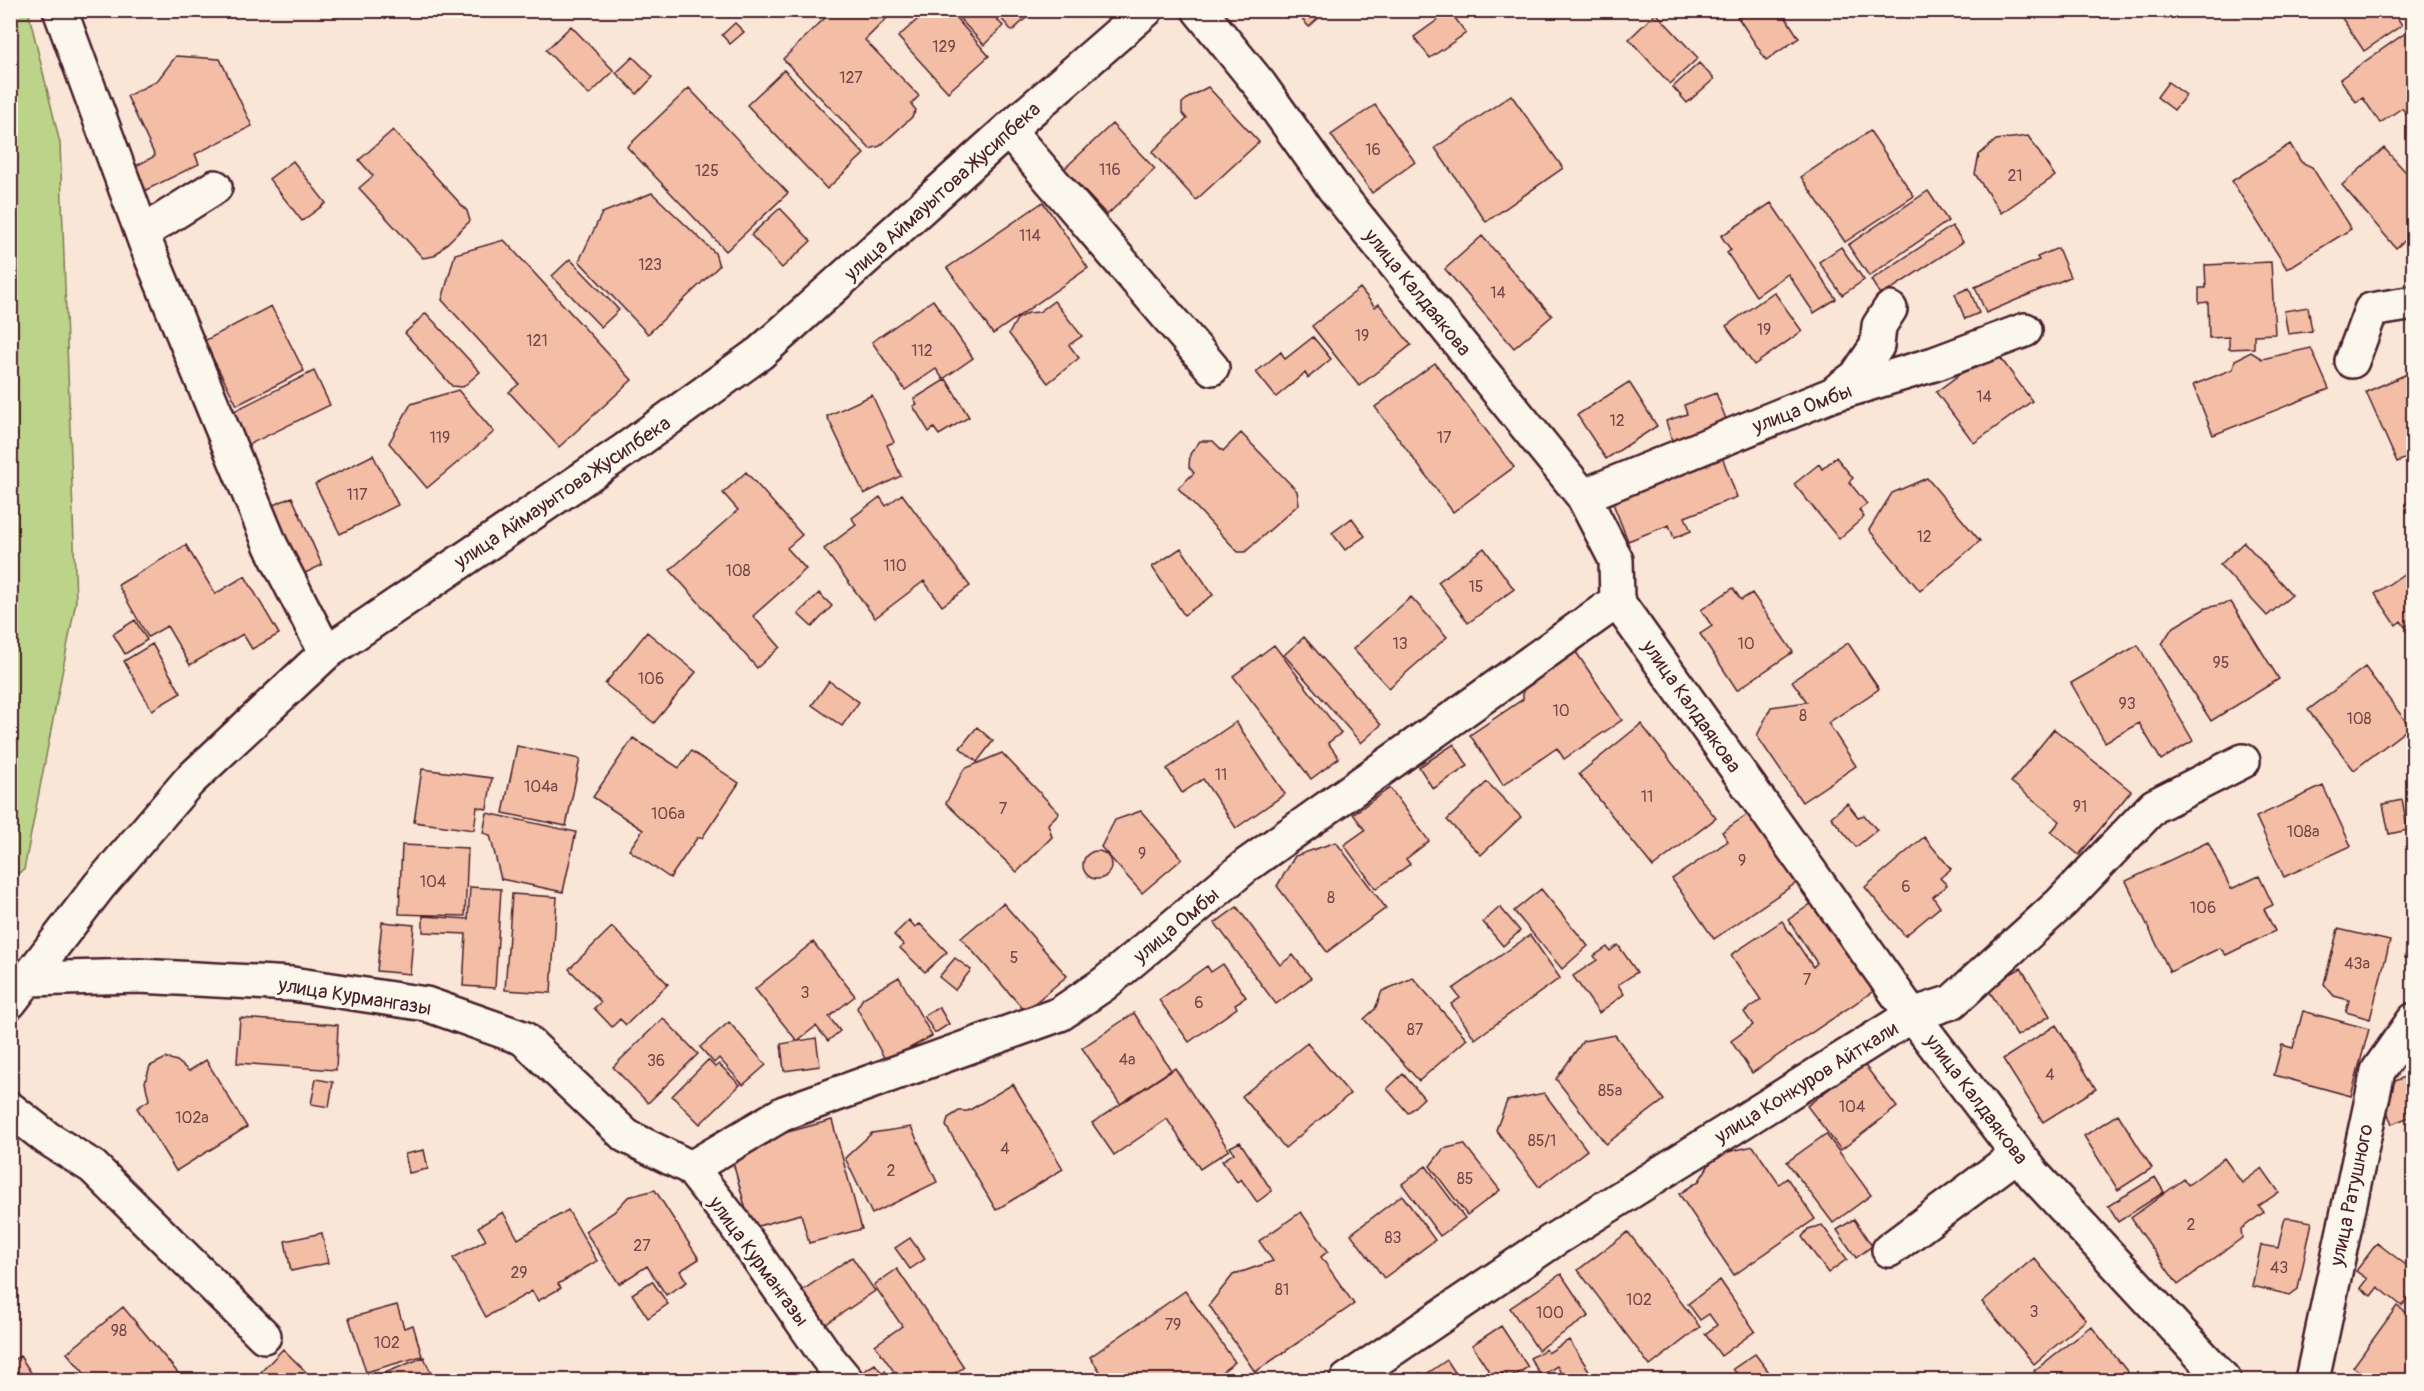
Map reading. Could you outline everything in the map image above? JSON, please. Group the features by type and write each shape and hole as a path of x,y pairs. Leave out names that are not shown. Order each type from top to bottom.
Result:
{"street":[{"path":"60,10 142,233 271,546 326,653"},
{"name":"улица Аймауытова Жусипбека","path":"19,991 99,886 189,781 326,653 625,450 760,353 1008,130 1146,10"},
{"name":"улица Калдаякова","path":"1199,10 1260,85 1333,187 1583,496 1616,560 1617,601 1912,1015 2034,1175 2224,1380"},
{"path":"1008,130 1212,368"},
{"path":"142,233 215,187"},
{"path":"2352,361 2371,310 2414,303"},
{"path":"1831,395 1856,377 1877,346 1879,326 1890,309"},
{"name":"улица Омбы","path":"1583,496 1831,395 1934,364 2025,330"},
{"name":"улица Омбы","path":"691,1168 784,1113 1060,1014 1104,984 1247,865 1617,601"},
{"name":"улица Конкуров Айткали","path":"1347,1380 1552,1241 1912,1015 1952,1002 2061,903 2154,806 2243,761"},
{"name":"улица Курмангазы","path":"19,991 139,976 292,984 426,1004 523,1038 626,1136 691,1168 734,1222 827,1357 846,1380"},
{"name":"улица Ратушного","path":"2312,1380 2378,1071 2414,1020"},
{"path":"10,1109 47,1138 93,1167 264,1336"},
{"path":"1889,1250 2018,1154"}],"green space":[{"path":"28,10 60,143 76,601 24,870 11,877 10,11"}],"building":[{"path":"833,10 881,10 888,17 865,40 919,96 911,104 916,110 912,117 880,146 870,149 783,59"},
{"path":"928,10 949,10 989,56 948,92 898,37"},
{"path":"968,10 988,10 1003,26 984,45 960,19"},
{"path":"994,10 1035,10 1012,31"},
{"path":"1294,10 1327,10 1309,27"},
{"path":"1733,10 1781,10 1799,38 1766,60"},
{"path":"2340,10 2392,10 2402,25 2364,51 2338,12"},
{"path":"1450,11 1466,33 1430,58 1414,37"},
{"path":"1656,13 1698,58 1670,84 1629,39"},
{"path":"735,23 744,32 730,44 722,35"},
{"path":"571,26 614,71 589,95 546,50"},
{"path":"2414,27 2414,125 2402,108 2380,123 2363,98 2356,102 2340,79"},
{"path":"176,56 220,59 252,126 195,154 199,164 142,192 130,169 155,156 127,96 157,81"},
{"path":"633,57 653,77 637,94 616,73"},
{"path":"1699,63 1714,79 1687,103 1673,87"},
{"path":"784,70 864,154 827,189 747,105"},
{"path":"2168,82 2186,95 2174,110 2157,97"},
{"path":"1208,87 1259,142 1196,200 1152,152 1187,119 1182,113 1182,103"},
{"path":"689,88 788,193 726,251 627,147"},
{"path":"1511,95 1563,168 1486,222 1435,148"},
{"path":"1375,105 1415,162 1372,193 1331,135"},
{"path":"1112,124 1155,169 1107,215 1064,169"},
{"path":"393,130 467,211 470,221 434,256 423,258 359,188 373,176 359,160"},
{"path":"1870,131 1914,196 1845,242 1801,177"},
{"path":"2028,136 2055,176 2001,213 1975,174 1979,155 1996,140"},
{"path":"2290,144 2301,162 2312,167 2351,229 2287,269 2232,181"},
{"path":"2384,148 2414,181 2414,233 2396,248 2342,185"},
{"path":"293,161 326,203 302,221 269,179"},
{"path":"1928,191 1948,221 1869,276 1848,245"},
{"path":"652,193 715,253 719,266 648,334 579,261 602,213"},
{"path":"1043,202 1088,268 993,334 947,268"},
{"path":"1771,203 1836,299 1814,313 1788,274 1756,296 1727,253 1731,250 1721,236"},
{"path":"780,208 811,241 782,268 751,235"},
{"path":"1952,226 1963,242 1881,296 1871,280"},
{"path":"1482,236 1552,316 1514,348 1445,269"},
{"path":"504,240 632,380 559,447 509,392 519,384 442,300 455,254"},
{"path":"1841,247 1864,280 1842,295 1819,262"},
{"path":"2058,248 2070,277 1986,313 1975,287 2039,260 2037,257"},
{"path":"570,259 619,310 601,327 552,276"},
{"path":"2271,262 2275,334 2254,335 2254,348 2229,349 2229,337 2209,338 2208,302 2199,303 2199,288 2206,288 2205,265"},
{"path":"1360,288 1375,307 1379,304 1411,345 1359,386 1312,326"},
{"path":"1969,288 1979,313 1965,319 1955,294"},
{"path":"1774,292 1802,331 1754,365 1726,326"},
{"path":"933,300 973,358 943,379 936,369 905,390 872,342"},
{"path":"1054,301 1082,336 1069,345 1079,358 1048,383 1009,334 1017,319 1028,313 1039,312"},
{"path":"271,306 304,371 237,405 204,341"},
{"path":"2308,307 2312,331 2288,334 2284,311"},
{"path":"426,313 480,372 463,387 452,386 405,333"},
{"path":"1313,337 1331,359 1308,378 1305,373 1276,397 1256,372 1281,352 1285,359"},
{"path":"2311,348 2329,389 2213,435 2193,385 2233,369 2235,360 2251,352 2262,359"},
{"path":"1994,349 2032,401 1974,443 1936,392"},
{"path":"1435,363 1514,467 1453,512 1375,407"},
{"path":"314,371 330,405 246,446 230,413"},
{"path":"2414,371 2414,455 2397,462 2366,392"},
{"path":"946,379 969,417 939,435 934,428 929,432 913,406 917,404 914,399"},
{"path":"1629,382 1657,426 1606,459 1577,415"},
{"path":"458,390 494,432 427,488 389,443 411,404"},
{"path":"1716,393 1729,427 1674,447 1666,421 1687,414 1684,405"},
{"path":"872,395 894,442 887,445 901,476 864,494 827,416"},
{"path":"1241,433 1297,491 1299,504 1245,552 1238,552 1178,488 1194,473 1189,467 1190,454 1200,441 1213,441 1223,451"},
{"path":"1721,454 1737,497 1685,517 1691,531 1674,538 1669,525 1628,541 1610,496"},
{"path":"373,455 398,505 340,534 315,484"},
{"path":"1836,457 1853,478 1849,482 1867,504 1859,510 1864,517 1839,539 1794,484 1819,464 1822,469"},
{"path":"746,472 802,535 787,548 806,569 753,616 780,647 757,668 670,570 738,510 723,493"},
{"path":"1927,478 1980,541 1920,591 1869,530 1892,493"},
{"path":"902,494 970,586 942,606 924,581 875,618 824,549 856,525 852,518 880,497 886,506"},
{"path":"292,497 322,565 301,575 271,506"},
{"path":"1352,518 1365,536 1345,550 1332,533"},
{"path":"2244,542 2292,595 2267,616 2220,565"},
{"path":"186,545 215,594 245,576 279,634 252,649 243,634 190,665 167,626 148,637 118,585"},
{"path":"1181,548 1213,595 1184,615 1152,567"},
{"path":"1484,548 1514,589 1468,623 1438,582"},
{"path":"2405,573 2414,586 2414,621 2405,627 2401,621 2396,625 2375,594"},
{"path":"1733,588 1741,600 1752,593 1793,652 1737,690 1700,634 1712,626 1701,610"},
{"path":"819,593 832,606 812,627 798,614"},
{"path":"1411,597 1447,637 1389,688 1353,649"},
{"path":"2231,602 2279,679 2211,721 2162,644 2172,628 2206,608"},
{"path":"135,620 147,640 125,654 113,634"},
{"path":"647,632 696,672 654,723 605,684"},
{"path":"1304,637 1381,725 1361,743 1284,655"},
{"path":"1848,643 1879,689 1828,723 1856,766 1802,802 1757,736 1771,707 1807,702 1792,681"},
{"path":"152,644 181,693 152,710 124,661"},
{"path":"1274,645 1341,733 1328,743 1339,758 1311,779 1233,676"},
{"path":"2138,645 2193,741 2161,760 2139,723 2105,742 2071,683"},
{"path":"1576,652 1622,720 1564,759 1557,748 1503,785 1470,735 1523,699 1523,688"},
{"path":"2365,667 2410,727 2354,770 2308,710"},
{"path":"829,681 859,702 842,726 812,705"},
{"path":"1236,722 1285,794 1236,828 1203,779 1182,793 1167,769"},
{"path":"1641,724 1716,818 1653,867 1579,774"},
{"path":"977,727 993,741 977,762 960,748"},
{"path":"2054,729 2131,791 2079,855 2051,832 2060,821 2011,782"},
{"path":"633,738 679,768 691,751 739,783 702,838 697,838 670,878 629,850 643,830 593,797"},
{"path":"1454,744 1468,766 1433,789 1419,767"},
{"path":"517,746 580,759 566,826 503,813"},
{"path":"1002,753 1059,813 1048,824 1052,837 1017,872 946,803 964,769"},
{"path":"422,769 492,778 487,809 477,807 474,830 414,822"},
{"path":"1487,782 1521,817 1481,855 1447,820"},
{"path":"2323,786 2351,846 2284,877 2256,817"},
{"path":"1390,788 1429,841 1406,859 1410,864 1376,889 1344,845 1365,830 1353,814"},
{"path":"2402,800 2408,830 2389,834 2383,804"},
{"path":"1847,803 1858,817 1864,815 1877,830 1856,847 1831,817"},
{"path":"1141,811 1182,859 1142,893 1101,847 1115,820"},
{"path":"1751,812 1799,881 1714,939 1672,879 1728,841 1722,832"},
{"path":"487,813 576,832 563,892 501,879 490,835 483,833"},
{"path":"1924,837 1951,869 1940,878 1947,885 1933,897 1940,907 1905,936 1865,887"},
{"path":"1336,842 1386,908 1327,952 1277,886 1295,856"},
{"path":"2208,842 2231,889 2259,876 2273,905 2264,909 2275,931 2226,955 2220,948 2170,972 2126,881"},
{"path":"402,845 468,848 465,916 399,914"},
{"path":"1097,851 1107,855 1111,865 1107,875 1097,879 1087,875 1083,865 1087,855"},
{"path":"470,887 501,889 495,988 463,986 466,934 423,932 423,916 468,919"},
{"path":"1541,889 1588,946 1562,969 1514,911"},
{"path":"512,894 557,897 551,993 505,990"},
{"path":"1815,901 1875,990 1752,1073 1731,1041 1753,1025 1744,1012 1761,1000 1731,955 1782,921 1813,967 1817,963 1788,920"},
{"path":"1003,903 1067,976 1025,1011 961,938"},
{"path":"1237,907 1280,965 1293,955 1311,978 1276,1004 1215,923"},
{"path":"1500,907 1520,931 1503,946 1483,922"},
{"path":"909,920 915,927 920,924 947,952 925,972 900,948 904,945 894,935"},
{"path":"382,922 414,925 410,974 377,971"},
{"path":"612,927 668,984 626,1025 620,1019 612,1027 594,1008 601,1002 569,969"},
{"path":"2338,929 2390,941 2370,1019 2346,1012 2349,1000 2334,996 2324,984"},
{"path":"1530,935 1560,978 1475,1039 1451,1004 1460,998 1453,989"},
{"path":"2409,937 2414,938 2414,960 2405,958"},
{"path":"813,942 855,996 829,1017 840,1031 828,1041 816,1026 797,1041 755,989"},
{"path":"1618,945 1637,972 1618,985 1624,994 1599,1013 1573,976 1597,960 1594,956 1607,947 1610,951"},
{"path":"955,958 971,970 955,990 939,977"},
{"path":"1223,964 1246,997 1235,1004 1237,1008 1189,1042 1159,1000 1207,966 1211,972"},
{"path":"2021,968 2050,1016 2017,1036 1987,987"},
{"path":"899,977 932,1036 886,1061 857,1008 863,998"},
{"path":"1413,978 1467,1039 1419,1081 1364,1019 1375,1009 1382,991"},
{"path":"939,1007 949,1024 935,1033 924,1016"},
{"path":"2303,1011 2369,1029 2351,1096 2274,1075 2282,1045 2293,1048"},
{"path":"1134,1013 1171,1070 1120,1104 1082,1048"},
{"path":"240,1018 338,1025 336,1070 237,1063"},
{"path":"663,1018 698,1054 648,1103 613,1067"},
{"path":"729,1022 766,1065 743,1085 719,1058 714,1063 700,1047"},
{"path":"2056,1025 2096,1089 2043,1122 2003,1059"},
{"path":"1615,1035 1664,1100 1606,1144 1556,1079 1583,1041"},
{"path":"816,1038 820,1066 784,1071 781,1044"},
{"path":"1307,1043 1350,1094 1285,1148 1242,1096"},
{"path":"166,1058 177,1061 189,1071 206,1060 247,1127 176,1171 137,1108 149,1100 145,1082 150,1066"},
{"path":"708,1060 715,1067 719,1064 740,1085 700,1124 672,1096"},
{"path":"1863,1063 1897,1107 1841,1150 1807,1106"},
{"path":"1175,1068 1229,1150 1200,1169 1167,1119 1114,1155 1092,1123"},
{"path":"2414,1073 2414,1115 2392,1124 2378,1088"},
{"path":"1403,1074 1424,1098 1408,1113 1387,1089"},
{"path":"316,1079 333,1082 329,1107 311,1104"},
{"path":"1013,1084 1063,1169 996,1210 946,1126 948,1118 959,1111 968,1111"},
{"path":"1544,1093 1587,1150 1539,1187 1496,1130 1507,1101"},
{"path":"2118,1114 2152,1168 2118,1190 2084,1136"},
{"path":"832,1120 862,1229 809,1243 801,1214 751,1228 729,1148"},
{"path":"911,1127 937,1182 872,1214 845,1158 872,1133"},
{"path":"1826,1134 1871,1195 1833,1223 1787,1162"},
{"path":"1240,1142 1272,1191 1257,1202 1241,1179 1237,1182 1222,1161 1234,1153 1230,1147"},
{"path":"1464,1144 1500,1190 1467,1215 1430,1166 1443,1149"},
{"path":"1753,1146 1779,1184 1787,1178 1815,1219 1734,1275 1679,1194 1699,1181 1715,1155"},
{"path":"424,1150 428,1169 409,1173 405,1154"},
{"path":"2224,1158 2242,1183 2262,1168 2279,1192 2259,1206 2264,1212 2241,1229 2242,1238 2178,1285 2131,1218 2184,1179 2188,1185"},
{"path":"1426,1166 1465,1218 1440,1236 1402,1184"},
{"path":"2155,1177 2164,1192 2118,1222 2108,1206"},
{"path":"655,1190 699,1259 680,1271 687,1282 666,1295 647,1266 619,1284 585,1231 614,1212 628,1197"},
{"path":"1402,1195 1435,1240 1384,1278 1351,1234"},
{"path":"568,1210 597,1261 558,1284 561,1288 538,1301 532,1291 486,1317 453,1258 486,1240 478,1227 503,1212 518,1239"},
{"path":"1301,1212 1328,1251 1321,1257 1354,1304 1255,1372 1209,1305 1233,1275 1273,1261 1259,1241"},
{"path":"2285,1217 2312,1222 2298,1289 2290,1295 2252,1286 2261,1245 2278,1248"},
{"path":"1854,1219 1872,1246 1856,1258 1837,1230"},
{"path":"1822,1225 1847,1259 1828,1273 1802,1237 1808,1229"},
{"path":"1628,1232 1700,1327 1650,1366 1578,1270"},
{"path":"322,1233 328,1263 291,1271 285,1241"},
{"path":"910,1238 925,1259 910,1269 895,1248"},
{"path":"2377,1243 2414,1271 2414,1291 2402,1306 2378,1287 2371,1296 2360,1288 2367,1279 2356,1271"},
{"path":"852,1257 875,1291 823,1326 800,1292"},
{"path":"2034,1258 2086,1320 2034,1364 1982,1302"},
{"path":"897,1269 964,1367 945,1380 900,1380 875,1345 902,1326 874,1285"},
{"path":"1561,1274 1589,1316 1538,1350 1510,1308"},
{"path":"1720,1280 1755,1331 1721,1356 1705,1334 1717,1325 1709,1314 1700,1320 1688,1304"},
{"path":"652,1281 668,1304 648,1318 632,1294"},
{"path":"1185,1291 1235,1362 1211,1380 1106,1380 1090,1357"},
{"path":"397,1305 404,1328 413,1325 422,1356 366,1372 349,1318"},
{"path":"2397,1306 2414,1318 2414,1380 2372,1380 2353,1367"},
{"path":"123,1307 183,1379 90,1380 67,1353"},
{"path":"1501,1326 1528,1367 1509,1379 1505,1372 1494,1379 1472,1345"},
{"path":"2091,1326 2130,1375 2124,1380 2041,1380 2034,1371"},
{"path":"1569,1340 1594,1378 1565,1380 1557,1366 1541,1376 1530,1358 1546,1349 1548,1353"},
{"path":"283,1349 314,1380 270,1380 261,1372"},
{"path":"1755,1354 1775,1380 1742,1380 1733,1369"},
{"path":"20,1356 36,1380 10,1380 10,1362"},
{"path":"424,1357 434,1380 370,1380 370,1379"},
{"path":"1447,1360 1460,1380 1411,1380 1419,1373 1425,1375"},
{"path":"875,1364 882,1373 885,1371 891,1380 871,1380 864,1371"}]}
